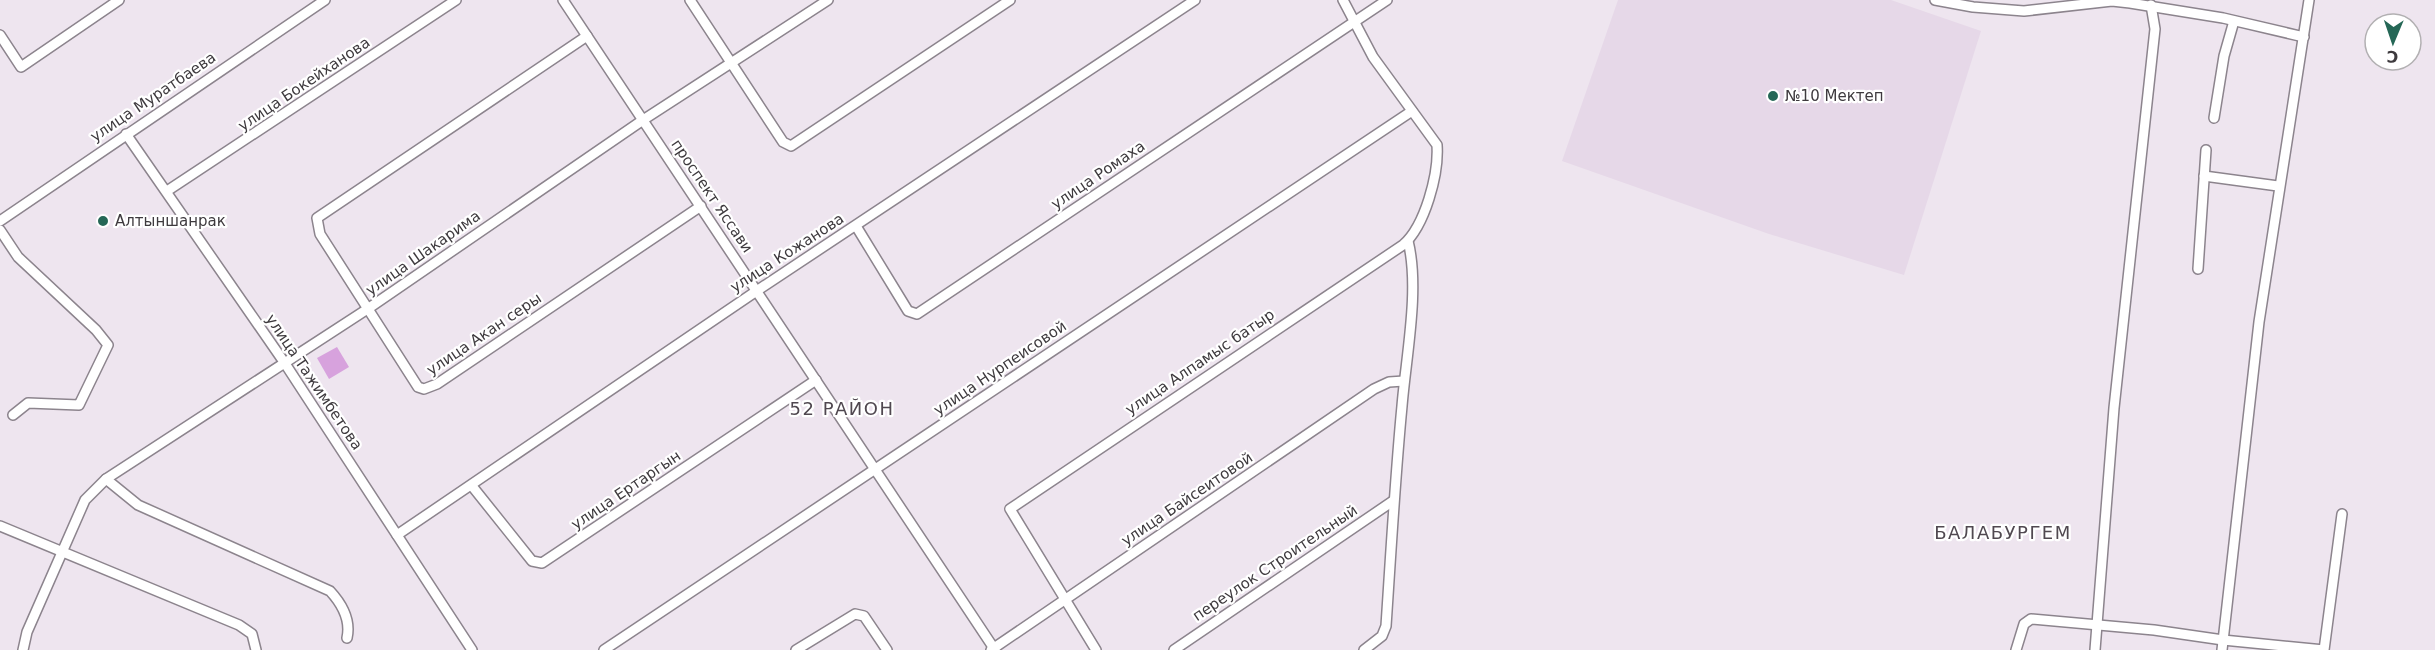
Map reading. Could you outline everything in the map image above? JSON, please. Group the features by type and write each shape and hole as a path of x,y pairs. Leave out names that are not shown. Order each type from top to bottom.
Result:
{"street":[{"path":"0,35 21,67 119,0"},
{"name":"улица Муратбаева","path":"0,221 325,0"},
{"name":"улица Бокейханова","path":"167,191 456,0"},
{"name":"проспект Яссави","path":"563,0 758,290 993,649"},
{"path":"690,0 783,142 791,146 1011,0"},
{"name":"улица Шакарима","path":"23,650 27,633 85,500 106,479 369,308 643,120 733,64 828,0"},
{"name":"улица Кожанова","path":"397,535 758,290 1195,0"},
{"path":"1343,0 1356,20 1373,57 1435,141 1437,151 1434,175 1420,224 1408,241 1411,259 1411,307 1393,501 1386,626 1382,636 1364,650"},
{"name":"улица Ромаха","path":"856,226 908,311 917,314 1387,0"},
{"path":"1935,0 1973,7 2024,11 2112,1 2151,6 2169,4 2304,37"},
{"path":"2222,645 2259,322 2278,186 2309,0"},
{"path":"2095,650 2114,408 2155,29 2151,6"},
{"path":"2214,118 2224,56 2234,21"},
{"name":"улица Акан серы","path":"587,36 317,218 320,234 418,387 428,388 701,206"},
{"name":"улица Нурпеисовой","path":"604,650 1412,111"},
{"name":"улица Тажимбетова","path":"126,134 284,362 472,650"},
{"path":"2198,269 2206,150"},
{"path":"2204,176 2278,186"},
{"path":"0,230 18,257 96,330 108,345 79,405 28,403 13,415"},
{"name":"улица Алпамыс батыр","path":"1066,600 1010,509 1408,241"},
{"name":"улица Ертаргын","path":"472,486 532,561 542,563 816,380"},
{"name":"улица Байсеитовой","path":"993,649 1374,389 1389,382 1404,381"},
{"path":"106,479 138,505 330,591 344,610 348,630 346,638"},
{"name":"переулок Строительный","path":"1174,650 1393,501"},
{"path":"2016,650 2024,624 2031,619 2154,630 2222,645 2324,650 2342,514"},
{"path":"0,525 239,625 252,634 256,650"},
{"path":"1066,600 1096,650"},
{"path":"796,650 855,614 864,616 887,650"}],"shaded area":[{"name":"№10 Мектеп","path":"1618,0 1891,0 1981,31 1904,275 1769,234 1562,161"},
{"path":"337,347 349,367 329,379 317,358"}],"place":[{"name":"№10 Мектеп","path":"1773,96"},
{"name":"Алтыншанрак","path":"103,221"}],"district":[{"name":"52 РАЙОН","path":"842,409"},
{"name":"БАЛАБУРГЕМ","path":"2003,533"}]}
